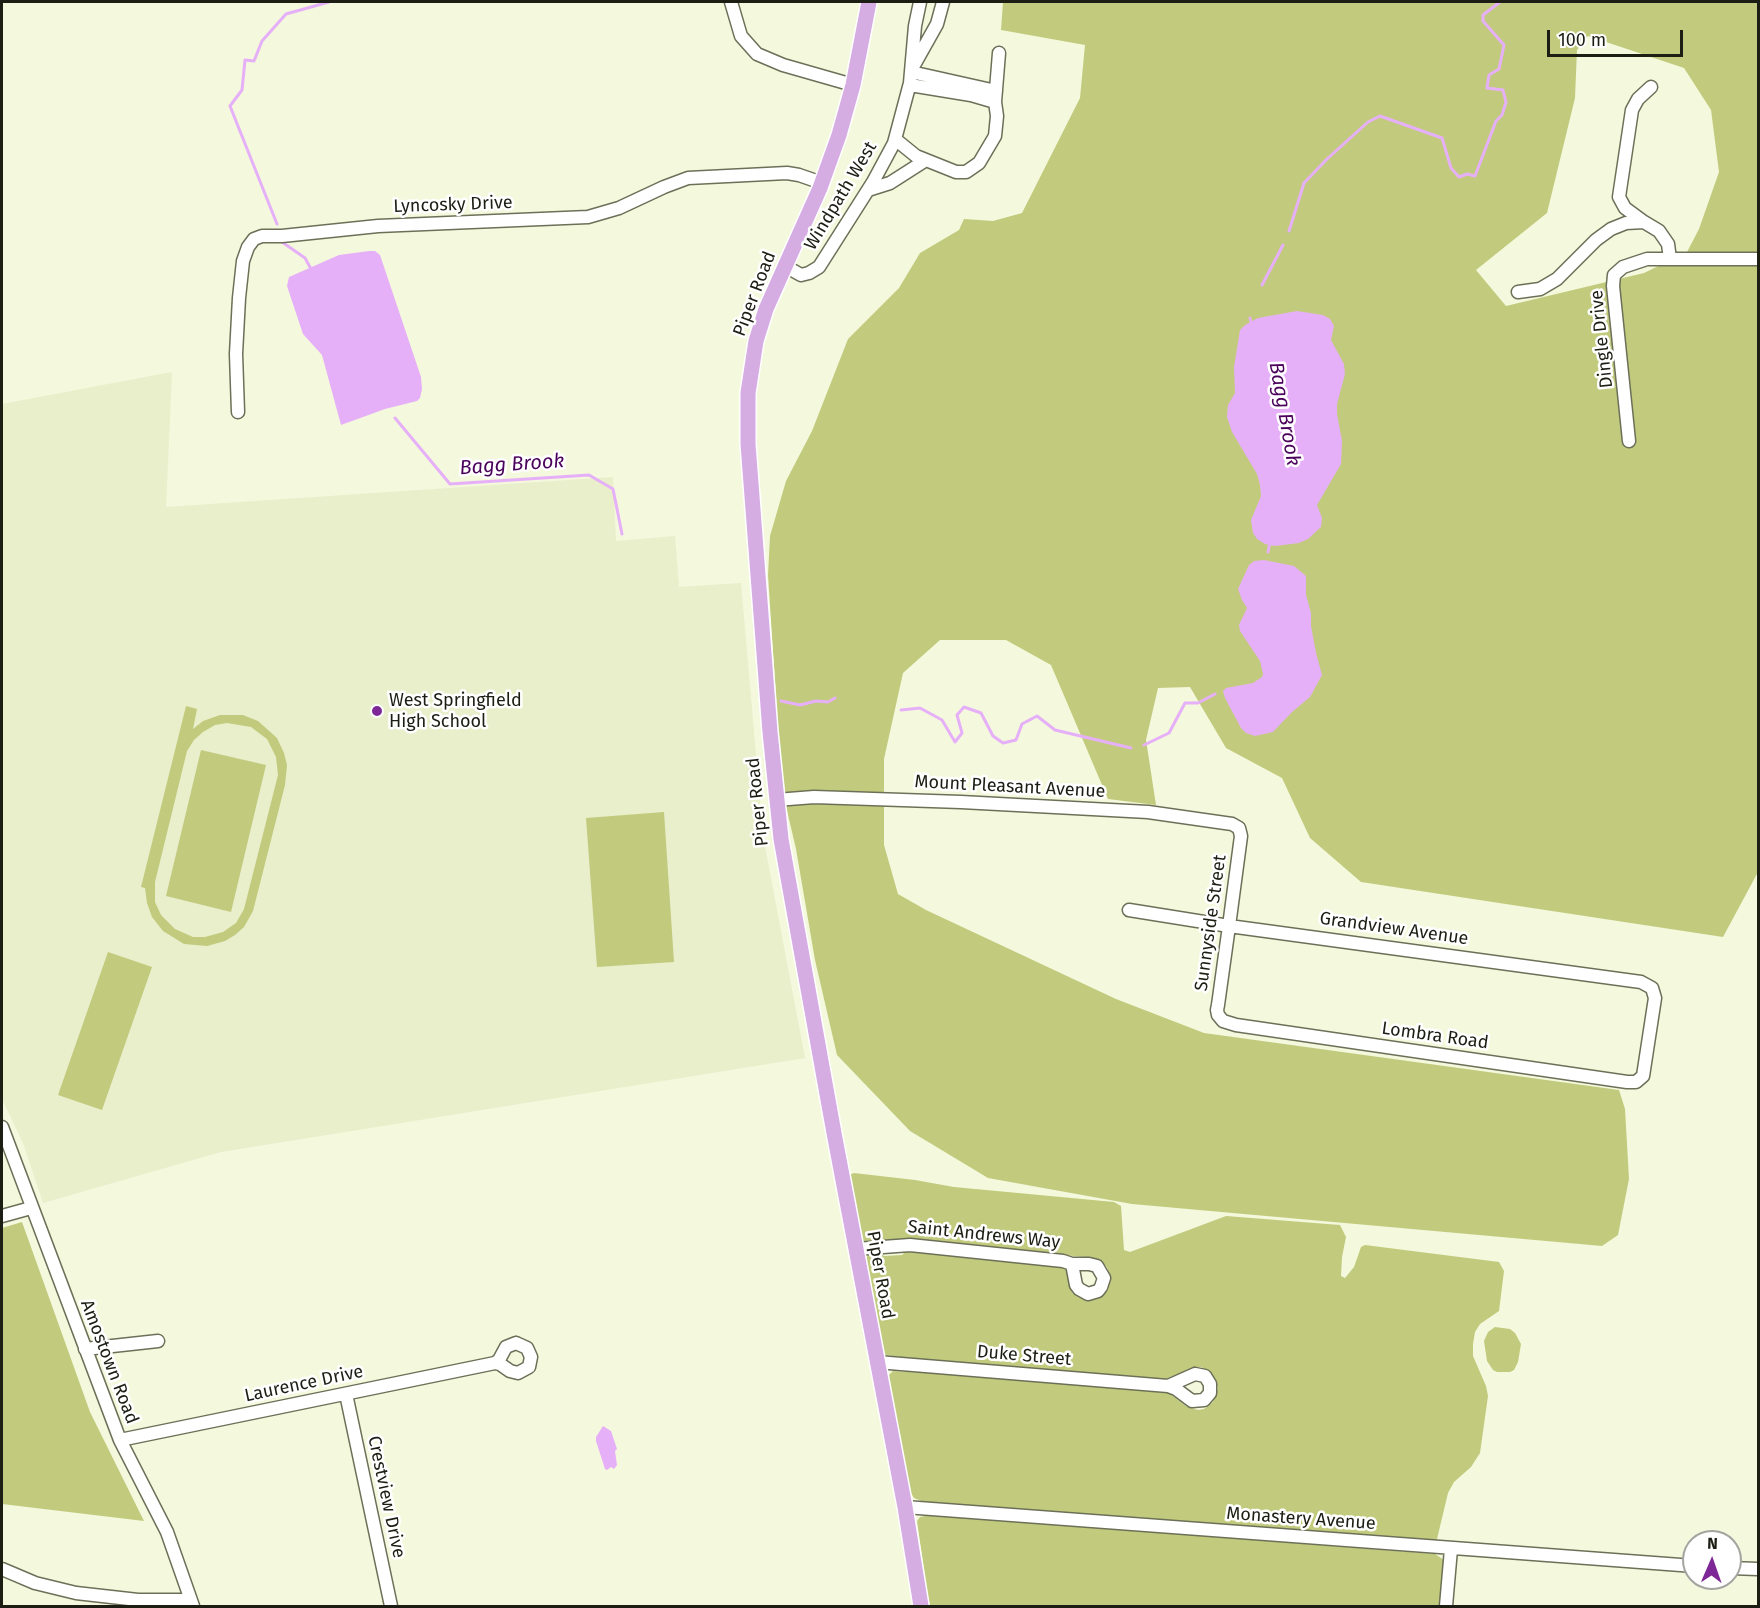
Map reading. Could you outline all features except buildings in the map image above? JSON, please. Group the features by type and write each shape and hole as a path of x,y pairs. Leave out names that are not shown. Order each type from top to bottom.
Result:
{"main road":[{"name":"Piper Road","path":"869,2 853,85 839,135 822,183 766,309 756,341 747,405 748,444 776,800 789,884 905,1507 921,1606"}],"street":[{"path":"729,2 738,30 748,46 757,54 783,66 853,85"},
{"name":"Windpath West","path":"785,266 801,274 809,273 819,267 868,190 895,139 910,85 920,2"},
{"name":"Windpath West","path":"911,72 937,24 943,2"},
{"path":"895,139 916,156 956,172 966,172 979,163 995,136 999,53"},
{"path":"911,72 996,97"},
{"path":"910,85 996,97"},
{"path":"1651,87 1638,99 1632,110 1619,197 1625,208 1659,231 1668,244 1670,259"},
{"path":"868,190 890,183 926,160"},
{"name":"Lyncosky Drive","path":"238,412 236,354 239,298 243,261 254,239 262,236 378,226 588,217 619,208 688,178 787,173 822,183"},
{"path":"1518,292 1540,289 1557,279 1611,228 1626,223 1644,222"},
{"name":"Dingle Drive","path":"1629,441 1613,286 1614,275 1633,262 1647,260 1758,259"},
{"name":"Mount Pleasant Avenue","path":"776,800 814,797 912,799 1136,812 1229,823 1239,828"},
{"name":"Sunnyside Street","path":"1222,1021 1217,1010 1241,840 1239,828"},
{"name":"Grandview Avenue","path":"1129,910 1229,926 1641,982 1652,989 1655,998 1648,1049 1641,1078"},
{"name":"Lombra Road","path":"1222,1021 1236,1025 1627,1082 1636,1082 1641,1078"},
{"name":"Amostown Road","path":"2,1126 120,1440 167,1532 192,1604"},
{"path":"2,1216 31,1208"},
{"name":"Saint Andrews Way","path":"856,1249 910,1245 1063,1261 1072,1264"},
{"path":"85,1349 158,1341"},
{"name":"Duke Street","path":"877,1362 1168,1386"},
{"name":"Laurence Drive","path":"120,1440 495,1363"},
{"name":"Crestview Drive","path":"346,1394 391,1606"},
{"name":"Monastery Avenue","path":"905,1507 1682,1565"},
{"path":"1446,1606 1451,1549"},
{"path":"1742,1568 1758,1569"},
{"path":"2,1569 35,1583 76,1593 192,1604"}],"shaded area":[{"name":"West Springfield High School","path":"172,372 166,507 613,477 616,541 675,536 679,587 741,583 763,836 805,1058 221,1152 43,1203 23,1143 2,1099 2,404"}],"green space":[{"path":"1003,2 1758,2 1758,872 1723,937 1361,882 1310,838 1282,778 1226,748 1190,687 1158,688 1146,740 1156,805 1108,799 1051,665 1006,640 940,640 903,673 884,759 884,845 898,894 926,910 1116,999 1204,1033 1619,1090 1625,1109 1629,1179 1618,1235 1602,1246 1132,1204 988,1178 910,1131 837,1055 815,960 796,849 782,789 768,575 770,536 786,481 812,431 848,339 899,288 920,253 959,230 964,219 993,221 1022,213 1080,98 1085,45 1001,30","holes":["1588,36 1684,68 1711,110 1719,172 1699,229 1687,252 1644,273 1506,306 1476,270 1547,213 1575,98 1577,50"]},
{"path":"186,706 197,709 193,729 203,721 220,715 243,715 258,721 277,738 287,765 285,785 253,911 244,927 225,941 207,946 184,944 163,931 152,917 145,888 141,887","holes":["227,723 251,727 267,739 276,757 278,775 244,909 236,923 223,932 205,937 193,937 175,929 161,915 155,902 155,882 187,751 194,740 215,725"]},
{"path":"201,750 266,765 231,912 166,896"},
{"path":"664,812 674,962 597,967 586,818"},
{"path":"108,952 152,967 102,1110 58,1095"},
{"path":"854,1173 954,1187 1114,1202 1121,1206 1124,1250 1130,1252 1226,1216 1340,1225 1346,1237 1341,1276 1345,1278 1354,1267 1361,1247 1365,1245 1499,1262 1504,1271 1499,1311 1480,1324 1475,1332 1473,1344 1473,1356 1488,1396 1480,1453 1471,1467 1454,1482 1448,1493 1437,1539 1429,1541 943,1504 924,1502 914,1498 911,1493 888,1380 893,1371 1038,1380 1169,1393 1186,1406 1198,1410 1204,1409 1213,1402 1218,1388 1209,1371 1201,1367 1165,1379 932,1361 885,1355 865,1260 869,1253 880,1252 884,1256 902,1255 907,1250 1063,1267 1067,1271 1072,1293 1089,1300 1100,1296 1108,1289 1109,1273 1107,1267 1099,1260 1084,1257 906,1239 863,1241 849,1175"},
{"path":"22,1222 90,1412 144,1521 2,1504 2,1228"},
{"path":"1495,1327 1510,1329 1521,1344 1518,1362 1514,1370 1510,1372 1497,1372 1487,1361 1484,1341 1488,1332"},
{"path":"930,1515 1435,1554 1444,1560 1441,1606 929,1606 917,1521 920,1517"}],"water":[{"path":"375,251 380,255 421,377 422,389 417,401 385,409 341,425 322,355 303,334 287,286 289,277 339,255"},
{"path":"1297,311 1323,315 1330,319 1334,326 1331,340 1344,364 1345,374 1337,404 1342,441 1341,464 1317,505 1322,518 1321,527 1308,539 1299,543 1275,546 1265,544 1253,533 1251,520 1261,496 1260,485 1257,474 1232,432 1227,417 1228,405 1235,393 1234,367 1240,330 1258,318"},
{"path":"1264,560 1294,566 1306,576 1306,595 1311,613 1311,626 1322,675 1310,697 1273,732 1255,736 1246,733 1241,728 1223,691 1226,688 1253,683 1263,674 1260,661 1240,631 1239,625 1247,608 1238,589 1249,565 1254,561"},
{"path":"603,1426 611,1431 617,1449 615,1451 617,1465 614,1469 611,1467 605,1469 596,1441"}],"waterway":[{"name":"Bagg Brook","path":"277,224 230,106 242,90 245,60 254,61 262,41 286,14 329,2"},
{"name":"Bagg Brook","path":"1289,231 1304,183 1368,122 1380,116 1442,138 1451,168 1459,177 1467,174 1475,176 1496,121 1502,115 1506,102 1503,90 1487,88 1489,75 1499,69 1504,45 1483,21 1483,15 1500,2"},
{"name":"Bagg Brook","path":"282,242 305,258 311,269"},
{"name":"Bagg Brook","path":"1262,285 1283,245"},
{"name":"Bagg Brook","path":"1250,318 1252,326"},
{"name":"Bagg Brook","path":"395,418 450,484 589,475 613,489 622,534"},
{"name":"Bagg Brook","path":"1268,552 1270,542"},
{"name":"Bagg Brook","path":"1144,745 1169,733 1185,703 1198,703 1215,694"},
{"name":"Bagg Brook","path":"781,701 800,705 816,701 828,702 835,698"},
{"name":"Bagg Brook","path":"901,710 920,708 942,720 955,742 962,733 957,715 964,707 981,713 993,736 1003,743 1016,740 1022,724 1037,716 1055,730 1131,748"}],"place":[{"name":"West Springfield High School","path":"377,711"}]}
